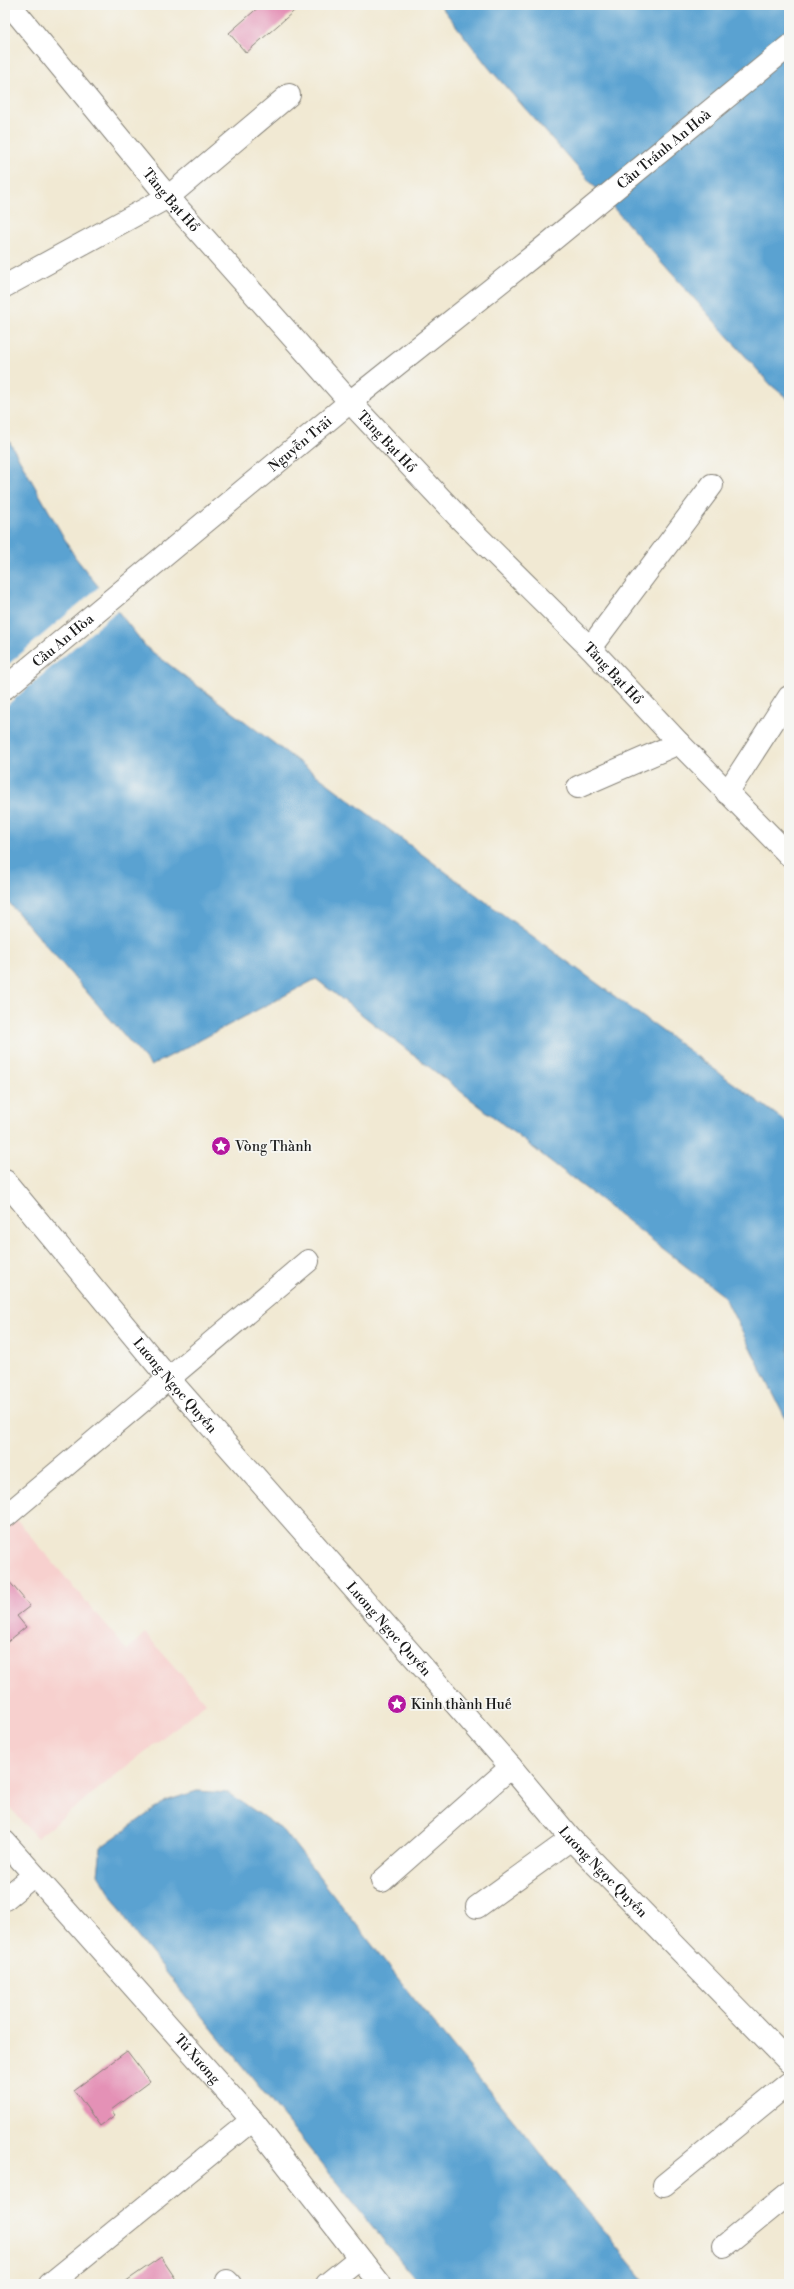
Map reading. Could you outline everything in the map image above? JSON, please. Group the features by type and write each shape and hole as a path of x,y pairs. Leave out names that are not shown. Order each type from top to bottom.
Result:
{"street":[{"name":"Tăng Bạt Hổ","path":"10,5 168,197 350,402 463,522 590,648 727,793 789,855"},
{"name":"Cầu Tránh An Hoà","path":"538,252 789,46"},
{"path":"5,286 168,197 289,95"},
{"name":"Nguyễn Trãi","path":"120,591 350,402 538,252"},
{"path":"590,648 712,485"},
{"name":"Cầu An Hòa","path":"5,688 120,591"},
{"path":"727,793 789,697"},
{"path":"578,787 679,743"},
{"name":"Lương Ngọc Quyến","path":"5,1181 169,1379 511,1767 571,1839 789,2062"},
{"path":"6,1516 308,1261"},
{"path":"382,1880 511,1767"},
{"path":"477,1907 571,1839"},
{"name":"Tú Xương","path":"5,1842 252,2120 358,2259 380,2284"},
{"path":"5,1899 34,1875"},
{"path":"664,2185 789,2083"},
{"path":"50,2284 252,2120"},
{"path":"724,2246 789,2193"},
{"path":"327,2284 358,2259"}],"shaded area":[{"path":"5,1506 127,1650 145,1633 206,1703 37,1838 5,1802"}],"water":[{"path":"440,5 789,5 789,400 771,385 489,68"},
{"path":"5,434 75,557 147,648 471,891 789,1124 789,1425 724,1296 316,979 151,1066 5,898"},
{"path":"197,1791 229,1793 284,1831 414,1999 647,2284 419,2284 136,1935 98,1874 101,1847 166,1801"}],"pier":[{"path":"101,585 119,609 5,707 5,667"}],"building":[{"path":"261,5 301,5 246,53 229,33"},
{"path":"8,1580 30,1606 17,1616 26,1627 5,1644 5,1582"},
{"path":"127,2051 150,2081 111,2110 115,2115 100,2126 74,2090"},
{"path":"161,2257 179,2284 122,2284"}],"place":[{"name":"Vòng Thành","path":"221,1146"},
{"name":"Kinh thành Huế","path":"397,1704"}]}
